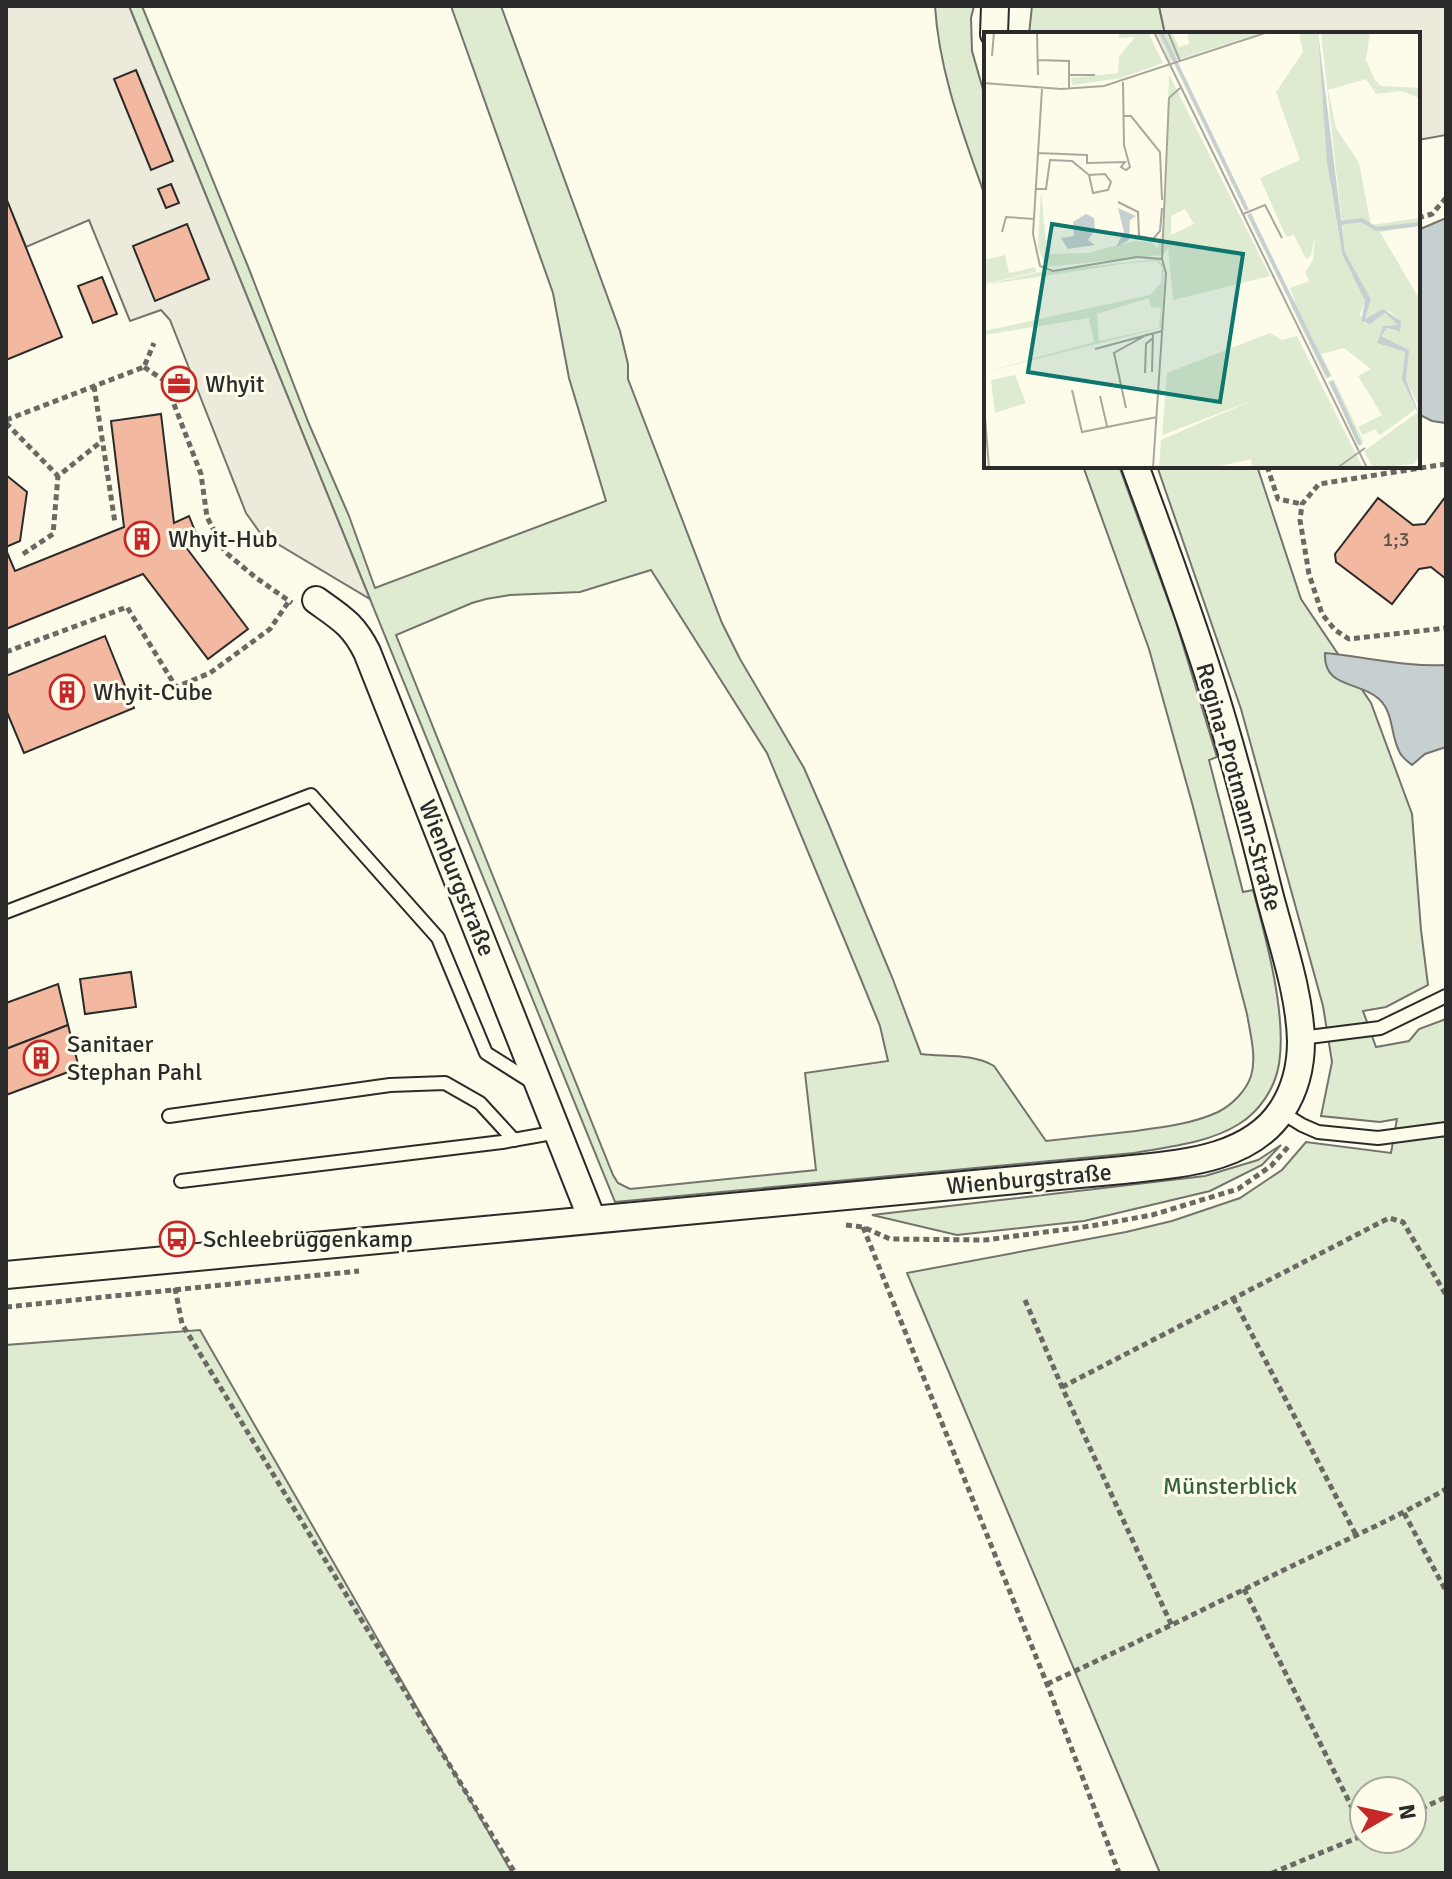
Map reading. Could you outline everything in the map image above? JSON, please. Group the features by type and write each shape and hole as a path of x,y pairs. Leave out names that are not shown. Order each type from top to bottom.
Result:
{"street":[{"path":"994,32 995,6"},
{"name":"Regina-Protmann-Straße","path":"1136,468 1195,634 1229,742 1290,976 1301,1038 1297,1076 1290,1095 1292,1119"},
{"name":"Wienburgstraße","path":"305,597 351,625 367,652 592,1219"},
{"name":"Wienburgstraße","path":"6,1275 1168,1165 1212,1156 1240,1146 1292,1119"}],"lane":[{"path":"6,912 311,795 438,938 486,1053 541,1088"},
{"path":"1301,1038 1380,1028 1446,996"},
{"path":"169,1116 390,1085 445,1083 480,1103 514,1140"},
{"path":"1292,1119 1318,1132 1378,1138 1446,1129"},
{"path":"181,1181 558,1132"}],"path":[{"path":"1420,217 1432,214 1446,198"},
{"path":"58,476 6,421 144,367 154,343"},
{"path":"144,367 165,381 201,474 207,517 225,552 289,601"},
{"path":"94,386 115,523"},
{"path":"23,554 53,534 58,476 102,441"},
{"path":"1446,464 1319,484 1302,504 1300,520 1309,574 1322,614 1335,630 1349,639 1446,628"},
{"path":"1268,468 1278,499 1302,504"},
{"path":"6,652 127,607 176,687 210,673 270,629 289,601 305,597"},
{"path":"1119,1873 1047,1684 863,1227 890,1239 985,1240 1152,1215 1238,1189 1280,1157 1292,1119"},
{"path":"1062,1387 1389,1218 1403,1222 1446,1295"},
{"path":"172,1259 182,1324 515,1873"},
{"path":"1233,1298 1356,1535"},
{"path":"1025,1300 1172,1626"},
{"path":"1047,1684 1404,1513 1446,1489"},
{"path":"1404,1513 1446,1591"},
{"path":"1244,1589 1348,1801"},
{"path":"1272,1873 1348,1841"}],"green space":[{"path":"129,6 142,6 309,424 349,516 375,588 606,501 569,378 553,293 451,6 501,6 620,331 628,364 628,379 722,623 804,768 921,1054 968,1057 994,1066 1046,1141 1162,1127 1207,1116 1238,1097 1249,1082 1253,1069 1247,1014 1149,649 1084,468 1120,468 1176,622 1217,757 1209,760 1243,892 1253,890 1269,953 1278,1000 1281,1044 1274,1082 1247,1119 1215,1136 1134,1153 615,1202","holes":["651,570 767,753 880,1026 888,1061 805,1073 816,1170 630,1189 618,1183 396,635 486,599 580,592"]},
{"path":"935,6 974,6 971,18 972,51 984,93 984,193 947,80"},
{"path":"1032,6 1159,6 1165,32 1029,32"},
{"name":"Münsterblick","path":"1158,468 1258,468 1301,599 1371,703 1412,814 1428,985 1386,1007 1363,1011 1376,1047 1409,1041 1419,1029 1446,1019 1446,1873 1160,1873 907,1273 1172,1221 1240,1198 1282,1170 1306,1142 1391,1153 1397,1119 1380,1122 1321,1116 1332,1062 1323,1006 1241,709"},
{"path":"1281,1145 1262,1165 1210,1191 1084,1221 957,1235 872,1215 1205,1176 1258,1160"},
{"path":"200,1330 512,1873 6,1873 6,1345"}],"shaded area":[{"path":"6,6 129,6 370,599 261,534 246,513 170,320 161,310 130,321 89,220 26,247 6,198"},
{"path":"1159,6 1446,6 1446,135 1420,140 1420,32 1165,32"},
{"path":"1446,218 1446,423 1420,415 1420,229"},
{"path":"1325,653 1401,663 1446,665 1446,747 1425,754 1412,765 1404,759 1384,705 1371,693 1336,679 1326,665"}],"building":[{"path":"136,70 173,161 151,170 114,79"},
{"path":"171,184 179,203 166,208 158,189"},
{"path":"6,198 62,337 6,360"},
{"path":"187,224 209,279 155,301 133,246"},
{"path":"102,277 117,314 93,323 78,286"},
{"name":"Whyit-Hub","path":"161,414 174,523 189,516 197,536 182,542 248,629 208,659 143,574 6,629 6,550 15,571 124,527 111,421"},
{"path":"6,475 27,492 20,541 6,547"},
{"path":"1446,496 1446,579 1431,567 1419,569 1392,604 1336,562 1335,554 1378,498 1413,525 1425,524"},
{"name":"Whyit-Cube","path":"105,636 134,708 24,753 6,710 6,676"},
{"path":"131,972 136,1007 85,1014 80,979"},
{"path":"58,984 68,1025 6,1049 6,1003"},
{"name":"Sanitaer Stephan Pahl","path":"68,1025 79,1068 6,1095 6,1049"}],"place":[{"name":"Whyit","path":"179,384"},
{"name":"Whyit-Hub","path":"142,539"},
{"name":"Whyit-Cube","path":"67,692"},
{"name":"Sanitaer Stephan Pahl","path":"41,1058"},
{"name":"Schleebrüggenkamp","path":"177,1239"}]}
